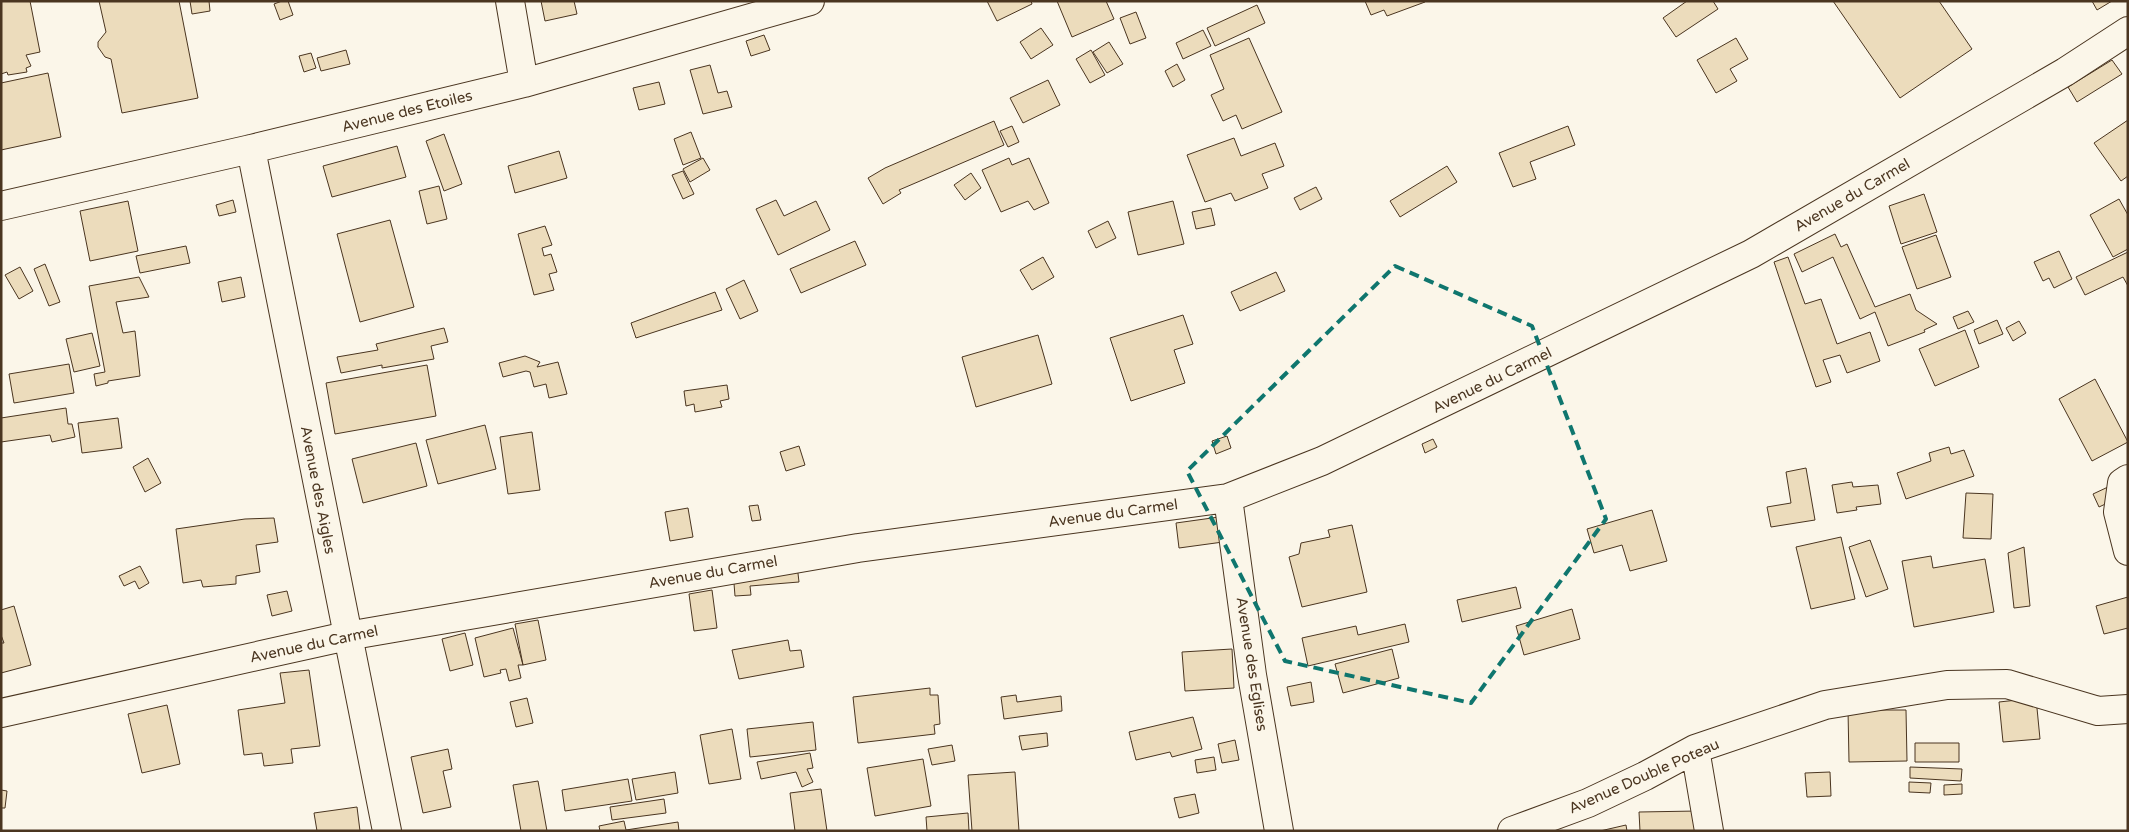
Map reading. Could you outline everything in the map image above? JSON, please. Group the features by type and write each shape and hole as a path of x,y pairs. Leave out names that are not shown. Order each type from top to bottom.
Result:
{"street":[{"path":"510,1 524,83"},
{"name":"Avenue des Etoiles","path":"1,206 251,149 524,83 810,1"},
{"name":"Avenue du Carmel","path":"1,713 347,636 849,550 1228,498 1322,461 1751,254 2065,72 2128,31"},
{"name":"Avenue des Aigles","path":"251,149 386,831"},
{"path":"2125,481 2118,512 2128,551"},
{"name":"Avenue des Eglises","path":"1228,498 1252,674 1279,831"},
{"name":"Avenue Double Poteau","path":"1512,831 1588,802 1646,776 1696,749 1825,705 1947,685 2007,684 2098,711 2128,709"},
{"path":"1696,749 1709,831"}],"highlighted area":[{"path":"1395,266 1532,326 1606,519 1471,703 1285,661 1187,471"}],"building":[{"path":"1,1 30,1 40,52 26,55 31,66 26,68 27,72 8,75 7,72 1,74"},
{"path":"99,1 179,1 198,98 122,113 111,59 105,57 98,47 98,42 106,32"},
{"path":"190,1 209,1 210,11 192,14"},
{"path":"288,1 293,15 280,20 274,4"},
{"path":"541,1 574,1 577,14 545,21"},
{"path":"987,1 1031,1 1032,4 997,21"},
{"path":"1057,1 1106,1 1114,19 1072,37"},
{"path":"1365,1 1425,2 1387,16 1384,10 1371,15"},
{"path":"1687,1 1713,1 1718,9 1676,37 1663,18"},
{"path":"1833,1 1939,1 1972,49 1900,98"},
{"path":"2092,1 2112,1 2097,10"},
{"path":"1257,5 1265,23 1215,46 1207,28"},
{"path":"1136,12 1146,38 1130,44 1120,18"},
{"path":"1041,28 1053,45 1031,59 1020,42"},
{"path":"1203,30 1211,46 1183,59 1176,43"},
{"path":"764,35 770,50 751,56 746,41"},
{"path":"1249,38 1282,112 1242,129 1236,115 1223,121 1211,95 1224,89 1210,55"},
{"path":"1736,38 1748,59 1730,69 1737,81 1716,93 1697,60"},
{"path":"1109,42 1123,64 1107,73 1093,52"},
{"path":"346,50 350,64 321,71 317,58"},
{"path":"1091,50 1105,75 1090,83 1076,59"},
{"path":"311,53 316,68 304,72 299,56"},
{"path":"2112,60 2122,74 2077,102 2068,87"},
{"path":"1177,64 1185,80 1173,87 1165,71"},
{"path":"710,65 718,93 727,91 732,107 703,114 690,70"},
{"path":"48,73 61,137 1,150 1,83"},
{"path":"1048,80 1060,105 1023,123 1010,98"},
{"path":"659,82 665,104 639,110 633,88"},
{"path":"2128,120 2128,176 2121,181 2094,143"},
{"path":"994,121 1004,145 899,190 901,193 883,204 868,178 885,168"},
{"path":"1012,126 1019,142 1008,147 1000,131"},
{"path":"1568,126 1575,145 1530,162 1536,179 1513,187 1499,153"},
{"path":"691,132 701,158 683,165 674,139"},
{"path":"444,134 462,184 444,191 426,141"},
{"path":"1234,138 1241,156 1275,143 1284,166 1262,174 1268,188 1235,201 1231,193 1205,202 1187,155"},
{"path":"397,146 406,177 332,197 323,166"},
{"path":"559,151 567,178 515,193 508,166"},
{"path":"703,158 710,170 690,182 683,169"},
{"path":"1009,158 1012,165 1029,158 1049,203 1034,210 1028,201 1001,212 982,170"},
{"path":"1447,166 1457,182 1400,217 1390,201"},
{"path":"683,171 694,194 683,199 672,175"},
{"path":"971,173 981,188 965,200 954,185"},
{"path":"439,186 447,219 427,224 419,191"},
{"path":"1316,187 1322,199 1300,210 1294,198"},
{"path":"1924,194 1937,232 1901,244 1889,206"},
{"path":"2119,199 2128,215 2128,249 2113,257 2090,215"},
{"path":"233,200 236,212 219,216 216,205"},
{"path":"776,200 784,216 816,201 830,230 778,255 756,209"},
{"path":"128,201 138,251 90,261 80,211"},
{"path":"1173,201 1184,244 1138,255 1128,212"},
{"path":"1211,208 1215,225 1196,229 1192,212"},
{"path":"390,220 414,307 360,322 337,234"},
{"path":"1108,221 1116,238 1096,248 1088,231"},
{"path":"545,226 552,245 542,248 544,256 551,254 557,272 549,274 554,290 534,295 518,234"},
{"path":"1835,234 1841,247 1847,244 1875,307 1910,294 1916,310 1937,324 1924,330 1925,332 1888,346 1875,312 1860,319 1833,257 1802,272 1794,254"},
{"path":"1936,235 1951,277 1917,289 1902,247"},
{"path":"855,241 866,265 801,293 790,269"},
{"path":"186,246 190,263 140,273 136,256"},
{"path":"2059,251 2072,279 2054,288 2049,278 2043,281 2034,262"},
{"path":"2128,252 2128,286 2123,277 2085,295 2076,277"},
{"path":"1043,257 1054,277 1032,290 1020,270"},
{"path":"1788,257 1805,304 1821,299 1837,344 1870,332 1880,361 1847,373 1840,355 1823,360 1831,382 1816,387 1774,262"},
{"path":"45,264 60,302 49,306 34,269"},
{"path":"20,267 33,291 19,299 5,275"},
{"path":"1276,272 1285,291 1240,311 1231,292"},
{"path":"139,277 149,297 116,302 123,333 135,331 140,376 108,381 108,383 96,386 94,374 105,372 89,286"},
{"path":"241,277 245,297 222,302 218,282"},
{"path":"744,280 758,311 740,319 726,289"},
{"path":"715,292 722,310 636,338 631,323"},
{"path":"1968,311 1974,322 1958,329 1953,317"},
{"path":"1183,315 1193,344 1174,350 1185,383 1131,401 1110,338"},
{"path":"1997,320 2003,334 1979,344 1974,330"},
{"path":"2019,321 2026,333 2013,341 2006,328"},
{"path":"444,328 448,342 431,346 434,359 382,368 382,365 341,373 337,357 378,350 376,344"},
{"path":"1965,330 1979,367 1935,386 1919,349"},
{"path":"92,333 100,366 74,372 66,339"},
{"path":"1038,335 1052,384 976,407 962,357"},
{"path":"525,356 540,362 537,367 558,362 567,394 549,398 546,384 534,387 530,372 526,371 503,377 499,363"},
{"path":"69,364 74,393 14,403 9,374"},
{"path":"427,365 436,416 335,434 326,383"},
{"path":"2095,379 2128,442 2092,461 2059,399"},
{"path":"727,385 729,399 720,401 722,407 695,412 694,404 686,406 684,391"},
{"path":"66,408 68,424 72,424 75,437 52,442 50,435 1,442 1,418"},
{"path":"118,418 122,448 82,453 78,423"},
{"path":"485,425 496,469 438,484 426,440"},
{"path":"532,432 540,490 508,494 500,437"},
{"path":"1227,436 1231,448 1216,454 1212,441"},
{"path":"1433,439 1437,447 1425,453 1422,444"},
{"path":"416,443 427,486 363,503 352,459"},
{"path":"799,446 805,465 786,471 780,452"},
{"path":"1949,447 1951,454 1964,450 1974,476 1906,499 1897,473 1931,461 1929,453"},
{"path":"148,458 161,483 145,492 133,467"},
{"path":"1806,468 1815,520 1771,527 1767,507 1791,503 1786,472"},
{"path":"1852,482 1853,487 1878,485 1881,504 1856,507 1857,510 1837,513 1832,485"},
{"path":"2108,487 2114,500 2099,507 2093,494"},
{"path":"1966,493 1993,494 1991,539 1963,538"},
{"path":"758,505 761,520 752,521 749,506"},
{"path":"688,508 693,537 670,541 665,512"},
{"path":"1652,510 1667,561 1630,571 1622,545 1594,553 1587,529"},
{"path":"1219,517 1223,542 1179,548 1176,523"},
{"path":"274,518 278,542 256,545 260,572 236,576 236,584 203,587 201,580 183,583 176,529 245,519"},
{"path":"1352,525 1367,592 1302,607 1289,557 1299,554 1301,543 1330,537 1328,530"},
{"path":"1841,537 1855,599 1811,609 1796,547"},
{"path":"1870,540 1888,589 1866,597 1849,547"},
{"path":"2024,547 2030,606 2014,608 2008,553"},
{"path":"1931,556 1933,568 1985,559 1994,612 1914,627 1902,561"},
{"path":"797,565 799,582 750,586 751,595 735,596 733,571"},
{"path":"140,566 149,583 139,589 135,581 124,586 119,576"},
{"path":"1516,587 1521,608 1462,622 1457,600"},
{"path":"712,590 717,628 694,631 689,594"},
{"path":"287,591 292,611 272,616 267,595"},
{"path":"2128,597 2128,628 2104,634 2096,606"},
{"path":"14,606 31,665 1,673 1,643 4,643 1,635 1,610"},
{"path":"1572,609 1580,639 1524,655 1516,626"},
{"path":"538,620 546,660 523,665 515,624"},
{"path":"1405,624 1409,642 1308,666 1302,638 1356,626 1358,635"},
{"path":"513,628 523,665 518,665 521,678 509,681 506,669 500,670 501,673 484,677 475,638"},
{"path":"465,633 473,665 450,671 442,639"},
{"path":"788,640 790,651 801,650 804,667 739,679 732,650"},
{"path":"1232,649 1234,688 1185,691 1182,652"},
{"path":"1392,649 1399,678 1343,693 1335,664"},
{"path":"309,670 320,746 291,749 293,763 264,766 262,753 244,755 238,710 285,703 280,673"},
{"path":"1311,682 1314,702 1291,706 1287,687"},
{"path":"930,688 930,695 938,695 940,724 934,725 935,734 858,743 853,697"},
{"path":"1016,695 1017,702 1061,696 1062,711 1004,719 1001,697"},
{"path":"527,698 533,723 516,727 510,702"},
{"path":"2036,698 2040,739 2003,742 1999,702"},
{"path":"167,705 180,764 142,773 128,714"},
{"path":"1848,710 1906,710 1907,761 1849,762"},
{"path":"1193,717 1202,749 1172,757 1170,752 1136,760 1129,732"},
{"path":"813,722 816,750 750,757 747,729"},
{"path":"732,729 741,779 709,784 700,735"},
{"path":"1047,733 1048,746 1022,750 1019,736"},
{"path":"1235,740 1239,760 1222,763 1218,744"},
{"path":"1915,743 1959,743 1959,762 1915,762"},
{"path":"952,745 955,761 932,765 928,749"},
{"path":"448,749 452,769 443,771 451,807 423,813 411,757"},
{"path":"810,753 813,768 807,769 813,782 802,787 796,772 761,779 757,762"},
{"path":"1214,757 1216,770 1197,773 1195,760"},
{"path":"923,759 931,806 875,816 867,768"},
{"path":"1910,767 1962,769 1961,781 1910,778"},
{"path":"675,772 678,793 636,800 632,779"},
{"path":"1015,772 1019,831 972,831 968,775"},
{"path":"1830,772 1831,796 1807,797 1805,773"},
{"path":"628,779 632,801 565,811 562,790"},
{"path":"538,781 547,831 521,831 513,785"},
{"path":"1909,782 1931,783 1930,793 1909,792"},
{"path":"1962,784 1962,794 1944,795 1944,785"},
{"path":"821,789 827,831 795,831 790,793"},
{"path":"1,790 7,791 5,808 1,808"},
{"path":"1195,794 1199,813 1179,818 1174,798"},
{"path":"664,799 666,813 612,820 610,807"},
{"path":"357,807 360,831 317,831 314,813"},
{"path":"1697,811 1698,831 1640,831 1639,812"},
{"path":"968,813 969,831 927,831 926,817"},
{"path":"624,821 626,830 678,822 679,831 600,831 599,826"},
{"path":"1626,825 1627,831 1600,831"}]}
